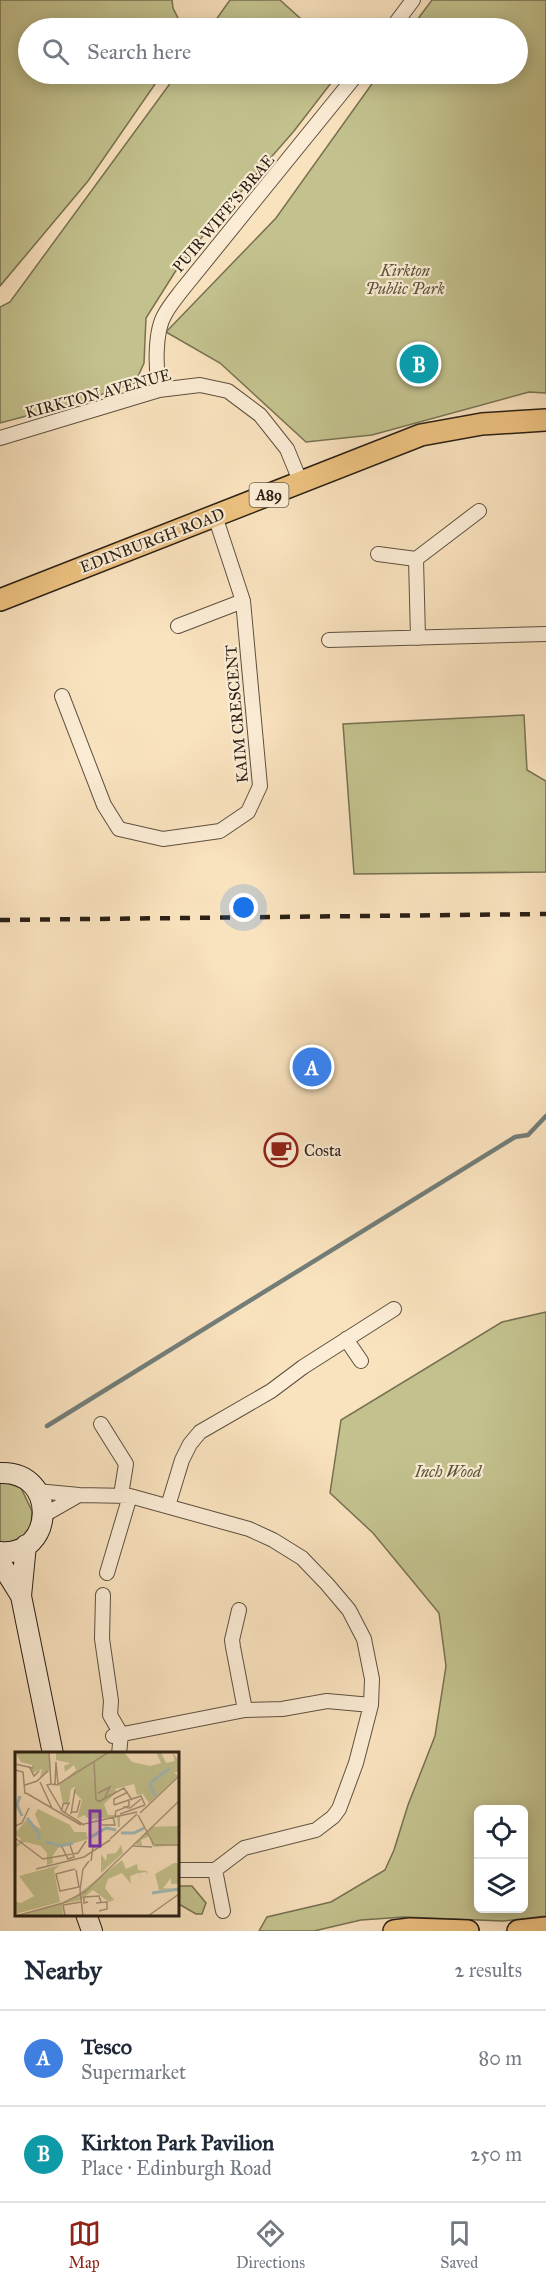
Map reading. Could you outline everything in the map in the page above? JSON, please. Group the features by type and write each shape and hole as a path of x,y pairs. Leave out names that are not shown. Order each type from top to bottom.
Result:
{"main road":[{"name":"EDINBURGH ROAD","path":"0,600 421,435 482,424 546,420"},
{"path":"0,1552 16,1550 26,1545 38,1533 44,1515 41,1498 27,1480 2,1469"},
{"path":"26,1545 21,1596 52,1752"},
{"path":"0,1562 21,1596"},
{"path":"518,1931 546,1928"},
{"path":"394,1931 410,1929 468,1931"}],"street":[{"path":"400,18 413,0"},
{"name":"PUIR WIFE'S BRAE","path":"159,390 157,346 163,316 349,84"},
{"name":"KIRKTON AVENUE","path":"0,438 159,390 200,385 228,391 260,415 287,449 301,483"},
{"path":"378,554 416,559 479,511"},
{"name":"KAIM CRESCENT","path":"62,696 104,805 119,829 163,838 220,831 248,812 260,786 243,601 214,516"},
{"path":"416,559 418,638"},
{"path":"178,626 243,601"},
{"path":"329,640 546,634"},
{"path":"168,1506 182,1460 190,1444 200,1432 270,1391 303,1367 394,1309"},
{"path":"346,1339 361,1361"},
{"path":"101,1424 126,1464 125,1496 107,1573"},
{"path":"37,1491 79,1496 125,1496 249,1529 273,1540 302,1558 334,1592 357,1624 364,1639 371,1669 371,1705 356,1763 339,1809 333,1817 316,1830 244,1848 215,1870 178,1870"},
{"path":"44,1515 79,1496"},
{"path":"103,1594 102,1639 111,1701 110,1715 117,1735 119,1752"},
{"path":"239,1610 232,1640 245,1710"},
{"path":"117,1735 245,1710 282,1709 327,1701 371,1705"},
{"path":"215,1870 223,1911"}],"green space":[{"path":"0,0 172,0 178,18 18,18 18,84 155,84 88,181 0,286"},
{"path":"230,0 280,0 300,18 217,18"},
{"name":"Kirkton Public Park","path":"432,0 546,0 546,393 529,392 372,435 306,442 220,363 166,332 276,218 372,84 528,84 528,18 418,18"},
{"path":"170,84 330,84 294,131 206,232 175,272 146,318 144,363 135,383 79,402 0,423 0,307 10,302"},
{"path":"524,715 527,770 546,781 546,872 354,874 343,724"},
{"name":"Inch Wood","path":"546,1312 546,1916 503,1921 404,1917 361,1920 314,1931 259,1931 267,1917 331,1902 385,1870 435,1736 446,1666 439,1613 373,1533 330,1493 341,1420 502,1322"},
{"path":"0,1483 21,1488 32,1511 31,1531 4,1545 0,1543"},
{"path":"178,1886 192,1886 206,1903 202,1914 196,1914 178,1904"}],"waterway":[{"path":"47,1426 515,1137 528,1135 546,1116"}],"railway":[{"path":"0,920 546,914"}],"place":[{"name":"Kirkton Park Pavilion","path":"419,364"},
{"name":"Tesco","path":"312,1067"},
{"name":"Costa","path":"281,1150"}]}
